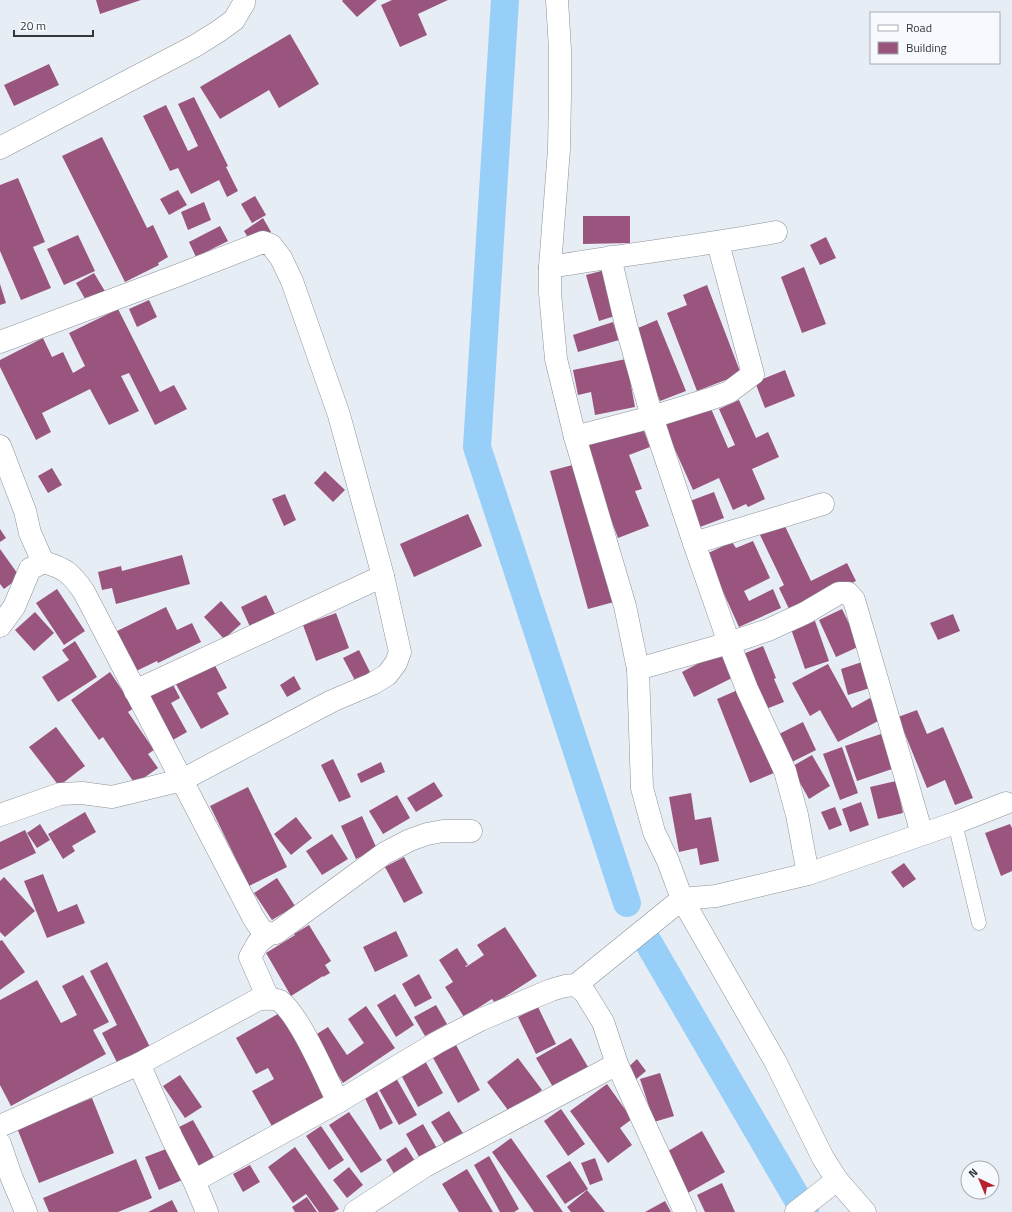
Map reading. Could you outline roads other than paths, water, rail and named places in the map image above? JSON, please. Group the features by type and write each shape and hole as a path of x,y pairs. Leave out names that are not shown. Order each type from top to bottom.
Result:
{"street":[{"path":"0,148 195,46 234,20 244,3 244,0"},
{"path":"557,0 560,50 559,149 550,267 550,293 556,358 575,437 625,606 638,669 642,788 654,832 668,860 682,899 775,1061 823,1158 829,1186 865,1212"},
{"path":"550,267 610,257 718,243 776,232"},
{"path":"0,342 263,242 271,245 281,258 292,281 339,415 383,576 400,652 396,663 387,675 372,684 332,701 182,780 112,797 82,793 60,794 0,815"},
{"path":"575,437 705,401 729,392 753,374 718,243"},
{"path":"610,257 626,325 652,416 694,542 729,643 747,689 785,771 797,815 808,874"},
{"path":"0,446 25,511 30,533 43,562"},
{"path":"694,542 823,504"},
{"path":"0,626 14,607 30,569 43,562 60,567 74,577 84,592 253,917 263,932 269,934 276,933 284,928 384,853 410,840 427,834 443,831 471,831"},
{"path":"135,691 383,576"},
{"path":"638,669 729,643 768,630 805,613 839,592 848,593 854,600 922,834"},
{"path":"194,1181 338,1102 438,1042 480,1020 551,990 576,985 682,899 716,896 808,874 1006,804"},
{"path":"268,998 250,957 258,944 269,934"},
{"path":"576,985 585,993 603,1022 618,1064 685,1212"},
{"path":"0,1126 139,1064 259,999 268,998 279,1001 290,1012 303,1032 338,1102"},
{"path":"139,1064 207,1212"},
{"path":"354,1212 425,1166 618,1064"},
{"path":"0,1144 5,1181 26,1212"},
{"path":"796,1212 829,1186"}],"lane":[{"path":"955,823 979,922"}],"waterway":[{"path":"505,0 477,447 627,903"},
{"path":"648,942 805,1212"}]}
